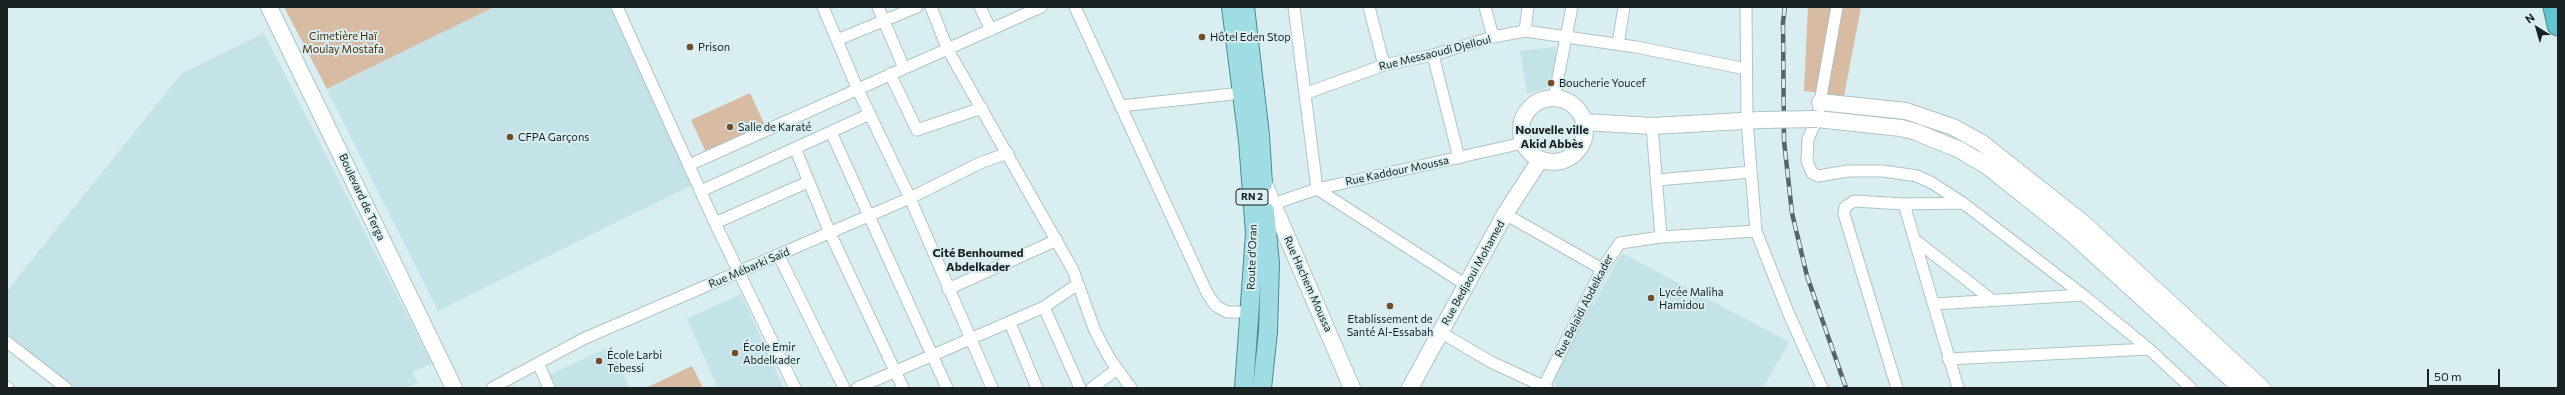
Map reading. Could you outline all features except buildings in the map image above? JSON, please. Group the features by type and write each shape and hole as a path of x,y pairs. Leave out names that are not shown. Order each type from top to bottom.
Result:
{"highway":[{"path":"2554,7 2558,25"}],"main road":[{"name":"Route d'Oran","path":"1231,7 1242,93 1255,233 1244,388"},
{"name":"Route d'Oran","path":"1245,7 1260,135 1270,264 1268,332 1262,388"}],"street":[{"name":"Boulevard de Terga","path":"269,7 454,388"},
{"path":"617,7 715,223 795,388"},
{"path":"823,7 858,90 910,198 992,388"},
{"path":"878,7 904,68"},
{"path":"837,40 917,7"},
{"path":"931,7 948,50 1056,240 1078,284 1095,331 1117,369 1131,388"},
{"path":"980,7 991,30"},
{"path":"689,165 858,90 890,74 948,50 1040,7"},
{"path":"1075,7 1207,293 1216,306 1227,312 1249,312"},
{"path":"1294,7 1307,93 1317,188 1466,285"},
{"path":"1369,7 1384,65"},
{"path":"1485,7 1493,38"},
{"path":"1525,31 1528,7"},
{"path":"1554,98 1572,7"},
{"path":"1618,44 1624,7"},
{"path":"1746,7 1746,69 1754,120 1750,172 1756,231 1788,312 1822,388"},
{"path":"1837,7 1817,119 1808,139 1807,160 1815,175 1848,171 1902,174 1932,183 1963,203 2083,295 2149,349 2191,388"},
{"name":"Rue Messaoudi Djelloul","path":"1307,93 1384,65 1433,55 1493,38 1525,31 1618,44 1746,69"},
{"path":"1433,55 1459,158"},
{"path":"890,74 917,130 982,108"},
{"path":"1120,106 1242,93"},
{"path":"1554,98 1566,100 1574,106 1584,122 1584,140 1574,154 1559,162 1540,160 1530,153 1523,143 1521,124 1525,114 1535,103 1554,98"},
{"path":"1820,102 1906,112 1937,121 1976,140 2008,162 2082,222 2258,387"},
{"path":"701,191 870,114"},
{"path":"1584,122 1652,126 1754,120 1817,119 1901,128 1931,137 1968,154 2000,175 2071,233 2240,388"},
{"path":"1652,126 1658,180 1661,237"},
{"path":"831,132 934,355 947,388"},
{"path":"1968,154 1976,140"},
{"name":"Rue Kaddour Moussa","path":"1273,204 1317,188 1523,143"},
{"path":"795,148 830,233 896,370 903,388"},
{"name":"Rue Mébarki Saïd","path":"492,388 583,339 870,216 910,198 980,162 1008,154"},
{"name":"Rue Bedjaoui Mohamed","path":"1410,388 1504,214 1540,160"},
{"path":"1658,180 1750,172"},
{"name":"Rue Hachem Moussa","path":"1263,181 1352,388"},
{"path":"715,223 808,182"},
{"path":"1897,388 1844,211 1846,206 1854,201 1904,204 1963,203"},
{"path":"1904,204 1934,304 1948,360 1958,388"},
{"path":"1504,214 1602,269"},
{"name":"Rue Belaïdi Abdelkader","path":"1544,387 1602,269 1620,244 1661,237 1756,231"},
{"path":"1914,239 1992,300"},
{"path":"948,289 1056,240"},
{"path":"779,256 844,388"},
{"path":"857,388 1044,307 1078,284"},
{"path":"1934,304 2083,295"},
{"path":"1044,307 1080,388"},
{"path":"1010,323 1036,388"},
{"path":"1440,332 1492,362 1544,387"},
{"path":"7,342 66,388"},
{"path":"1948,360 2149,349"},
{"path":"538,362 549,388"},
{"path":"1092,388 1117,369"}],"shaded area":[{"name":"CFPA Garçons","path":"493,7 610,7 692,185 438,311 327,90"},
{"path":"264,33 432,364 412,372 418,383 407,388 72,388 7,333 7,291 181,74"},
{"path":"1556,47 1555,85 1527,94 1520,51"},
{"name":"Lycée Maliha Hamidou","path":"1622,253 1789,342 1763,388 1560,388 1555,385 1553,375"},
{"name":"École Emir Abdelkader","path":"741,294 784,388 718,388 687,319"},
{"name":"École Larbi Tebessi","path":"612,346 630,388 554,388 548,375"}],"green space":[{"name":"Cimetière Haï Moulay Mostafa","path":"284,7 494,7 327,89"},
{"path":"1808,7 1861,7 1844,96 1804,91"},
{"name":"Salle de Karaté","path":"750,93 769,134 710,161 691,120"},
{"path":"692,366 703,388 646,388"}],"railway":[{"path":"1785,7 1783,22 1784,141 1792,213 1807,276 1846,388"}],"place":[{"name":"Hôtel Eden Stop","path":"1202,37"},
{"name":"Prison","path":"690,47"},
{"name":"Boucherie Youcef","path":"1551,83"},
{"name":"Salle de Karaté","path":"730,127"},
{"name":"CFPA Garçons","path":"510,137"},
{"name":"Lycée Maliha Hamidou","path":"1651,298"},
{"name":"Etablissement de Santé Al-Essabah","path":"1390,306"},
{"name":"École Emir Abdelkader","path":"735,353"},
{"name":"École Larbi Tebessi","path":"599,361"}],"district":[{"name":"Nouvelle ville Akid Abbès","path":"1552,137"},
{"name":"Cité Benhoumed Abdelkader","path":"978,260"}]}
